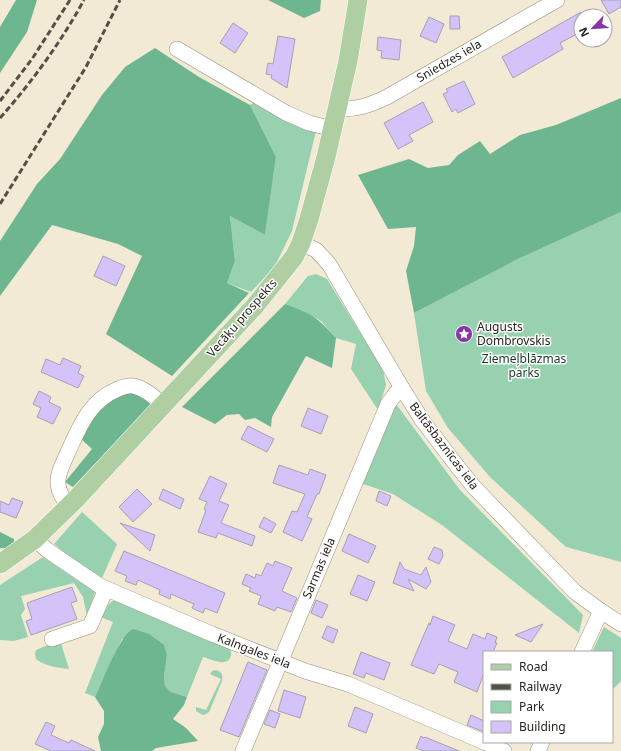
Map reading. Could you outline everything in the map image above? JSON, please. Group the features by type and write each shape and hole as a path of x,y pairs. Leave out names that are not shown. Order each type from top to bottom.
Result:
{"main road":[{"name":"Vecāķu prospekts","path":"0,564 35,539 68,505 75,500 164,406 254,307 294,257 301,243 321,179 351,48 358,0"}],"street":[{"name":"Sniedzes iela","path":"338,110 352,110 360,108 387,97 556,0"},
{"path":"177,49 286,113 309,123 333,129"},
{"name":"Baltāsbaznīcas iela","path":"301,243 316,250 324,257 334,271 422,420 474,487 575,592 621,624"},
{"path":"68,505 60,494 58,483 60,470 82,420 91,409 112,391 123,387 132,386 145,390 164,406"},
{"name":"Sarmas iela","path":"243,751 388,404 396,393 402,388"},
{"name":"Kalngales iela","path":"35,539 47,550 86,578 106,589 212,634 305,671 348,684 483,742"},
{"path":"52,639 90,626 106,589"},
{"path":"582,651 601,611"},
{"name":"Kalngales iela","path":"486,743 504,751"}],"green space":[{"path":"16,0 37,0 27,32 0,73 0,27"},
{"path":"268,0 321,0 320,11 304,18"},
{"path":"155,48 199,77 250,105 276,157 265,235 230,216 235,261 227,283 249,293 172,376 106,334 142,256 118,244 52,225 0,296 0,241 37,184 60,159 102,95 125,67"},
{"path":"621,98 621,212 518,259 414,313 406,271 414,246 416,227 388,229 358,175 409,159 428,168 449,165 458,155 480,141 490,154 520,135 556,125"},
{"path":"253,103 316,131 292,231 275,266 251,292 227,283 235,261 230,216 265,235 276,157 250,105"},
{"name":"Ziemeļblāzmas parks","path":"621,212 621,562 566,547 490,477 448,428 426,391 414,313 518,259"},
{"path":"316,274 327,279 383,370 386,385 378,410 351,369 356,344 336,338 321,321 302,310 285,304 308,276"},
{"path":"285,304 313,316 336,338 332,368 306,356 272,417 271,427 255,418 245,420 239,414 227,415 215,424 182,407"},
{"path":"138,391 153,403 73,487 65,482 92,449 81,439 100,405 120,393"},
{"path":"396,404 460,490 583,615 579,633 442,525 393,494 360,483"},
{"path":"82,512 117,544 102,578 54,544"},
{"path":"0,532 14,539 15,549 0,548"},
{"path":"43,557 95,592 87,616 83,597 74,583 21,596 25,609 21,615 28,637 14,641 0,640 0,585"},
{"path":"112,601 120,601 230,649 231,657 228,661 221,662 203,657 187,697 171,692 165,686 164,677 167,655 122,639 95,697 85,693 113,622 98,616 102,608 106,609"},
{"path":"604,627 621,638 621,681 613,689 613,651 592,651"},
{"path":"133,629 149,634 164,645 167,655 164,677 165,686 171,692 187,697 184,705 173,719 186,728 198,741 156,748 152,751 101,751 98,737 104,724 104,711 95,697 117,649 128,633"},
{"path":"60,640 69,669 47,665 36,659 36,650"},
{"path":"216,670 222,674 222,681 209,712 203,715 196,711 196,707 206,710 221,679 210,674 212,671"}],"building":[{"path":"601,0 621,0 621,7 613,12 613,8 606,8"},
{"path":"450,16 459,16 460,29 450,29"},
{"path":"429,17 444,24 436,43 420,36"},
{"path":"573,17 573,36 560,43 563,49 513,78 502,57"},
{"path":"233,23 248,33 235,53 220,43"},
{"path":"278,36 295,39 287,88 271,78 272,75 266,74 268,63 273,64"},
{"path":"378,37 401,40 399,60 381,58 382,51 377,50"},
{"path":"464,81 475,104 458,113 456,109 452,112 443,94 448,92 446,89"},
{"path":"423,102 433,122 409,135 413,141 398,149 384,123"},
{"path":"103,256 125,266 116,286 94,276"},
{"path":"63,358 81,366 78,373 84,376 78,388 41,372 46,359 60,365"},
{"path":"39,391 51,397 49,402 61,408 53,424 37,417 41,408 33,404"},
{"path":"308,408 328,416 321,434 301,426"},
{"path":"248,426 274,439 267,452 241,439"},
{"path":"279,465 308,475 310,469 326,475 319,494 317,494 307,517 312,519 302,541 283,532 292,511 297,512 305,494 273,483"},
{"path":"210,476 227,484 219,501 229,505 221,523 255,536 252,546 218,533 216,538 198,532 206,510 204,509 207,502 199,499"},
{"path":"137,489 152,504 133,522 119,507"},
{"path":"163,489 184,499 180,509 159,499"},
{"path":"379,491 391,496 387,506 376,501"},
{"path":"12,498 23,502 16,518 0,512 0,501 9,505"},
{"path":"264,517 276,524 271,533 259,527"},
{"path":"120,523 155,535 150,551"},
{"path":"349,534 376,546 368,563 342,551"},
{"path":"434,547 442,550 443,556 439,564 428,559"},
{"path":"124,551 225,593 217,613 205,608 203,613 192,608 194,604 171,594 170,599 159,594 160,590 138,580 136,585 125,581 127,576 115,571"},
{"path":"275,561 292,568 282,591 297,598 291,612 277,607 275,611 258,604 261,596 249,591 251,588 242,584 246,574 255,578 256,574 261,576 267,563 273,566"},
{"path":"400,562 404,569 421,575 426,567 431,582 426,589 408,579 414,591 393,583"},
{"path":"358,575 375,582 367,601 350,594"},
{"path":"72,587 77,601 71,603 77,619 31,635 26,621 32,619 27,603"},
{"path":"316,600 328,605 322,618 311,613"},
{"path":"433,616 455,625 448,641 467,649 473,634 485,639 487,633 497,637 495,643 497,643 493,651 483,651 483,676 477,692 454,682 458,672 439,664 434,674 411,665 429,623 430,625"},
{"path":"543,624 531,642 515,635"},
{"path":"327,626 338,630 333,643 322,638"},
{"path":"361,652 390,663 384,680 366,673 364,678 353,674"},
{"path":"248,662 267,670 239,737 220,730"},
{"path":"284,690 306,697 300,718 278,711"},
{"path":"355,707 373,714 366,733 348,726"},
{"path":"270,710 280,714 275,728 264,724"},
{"path":"471,715 483,721 483,732 467,725"},
{"path":"46,722 55,726 51,735 69,743 71,740 95,751 51,751 35,744"},
{"path":"421,736 459,751 424,751 416,748"}],"railway":[{"path":"0,101 32,59 70,0"},
{"path":"0,118 45,61 66,31 84,0"},
{"path":"0,204 86,67 120,0"}],"place":[{"name":"Augusts Dombrovskis","path":"464,334"}]}
